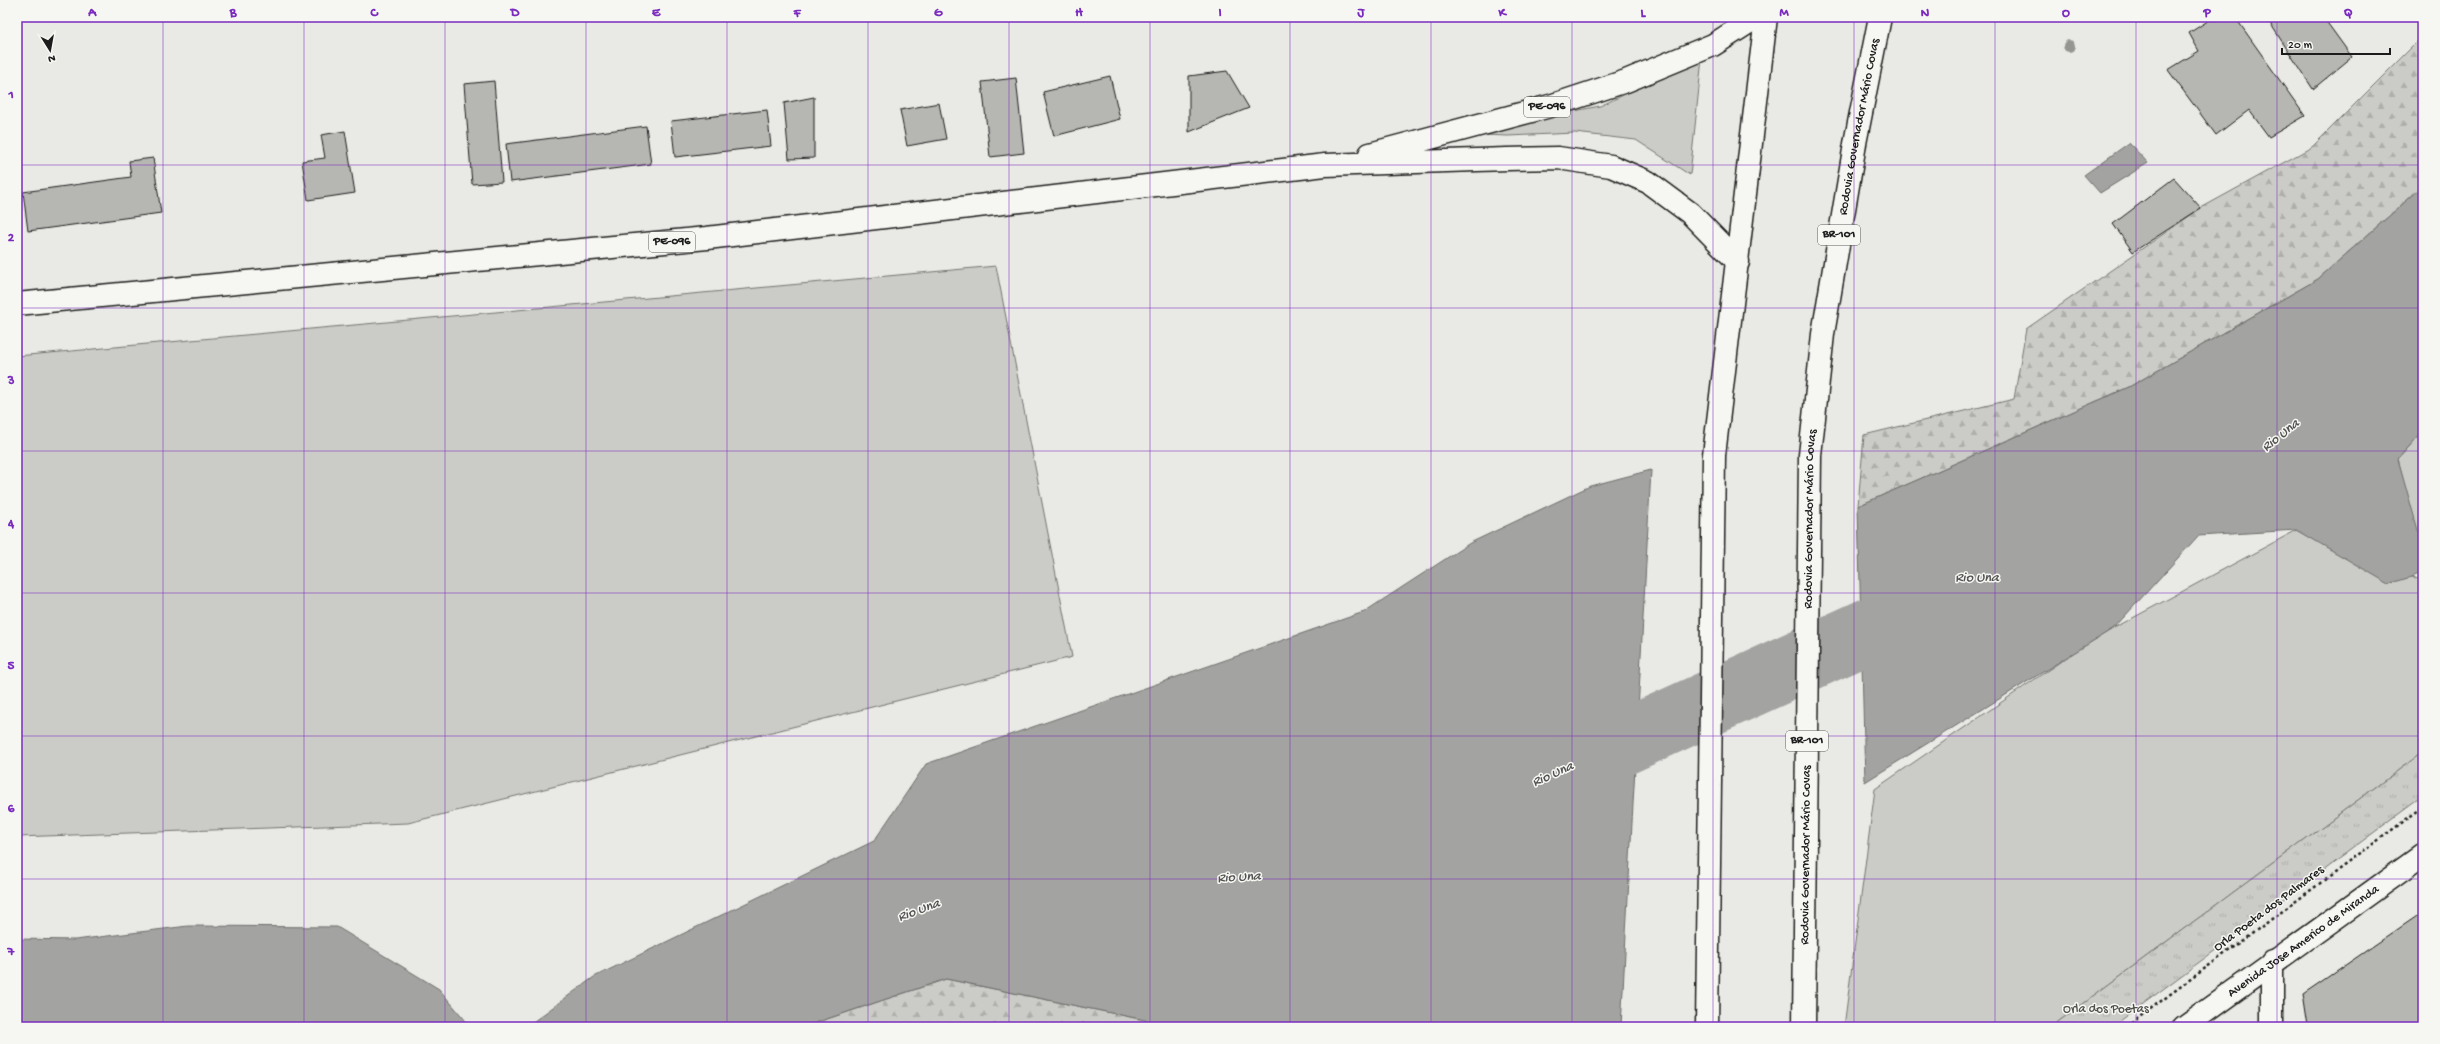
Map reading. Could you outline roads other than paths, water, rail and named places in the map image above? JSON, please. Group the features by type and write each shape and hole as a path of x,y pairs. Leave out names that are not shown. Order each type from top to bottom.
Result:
{"main road":[{"name":"PE-096","path":"1325,164 1478,126 1550,106 1618,84 1712,45 1757,17"},
{"path":"1707,1027 1714,455 1766,17"},
{"name":"Rodovia Governador Mário Covas","path":"1804,1027 1810,455 1823,334 1856,138 1880,17"},
{"name":"PE-096","path":"17,304 707,238 1325,164 1558,158 1611,166 1648,182 1690,213 1738,262"},
{"name":"Avenida Jose Americo de Miranda","path":"2184,1027 2272,962 2423,855"},
{"path":"2272,962 2272,1027"}],"water":[{"path":"2129,143 2148,163 2100,193 2084,175"},
{"name":"Rio Una","path":"2423,186 2423,431 2398,459 2423,548 2423,573 2389,584 2297,530 2198,536 2114,628 1865,782 1858,506 2129,387 2318,279"},
{"path":"1651,470 1621,1027 1179,1027 946,979 803,1027 526,1027 594,977 874,841 926,764 1364,612 1470,543 1590,486"},
{"path":"188,926 337,927 439,989 471,1027 17,1027 17,939 75,940"}],"waterway":[{"name":"Rio Una","path":"1554,774 1943,597"}],"park label":[{"name":"Orla dos Poetas","path":"2106,1009"}]}
